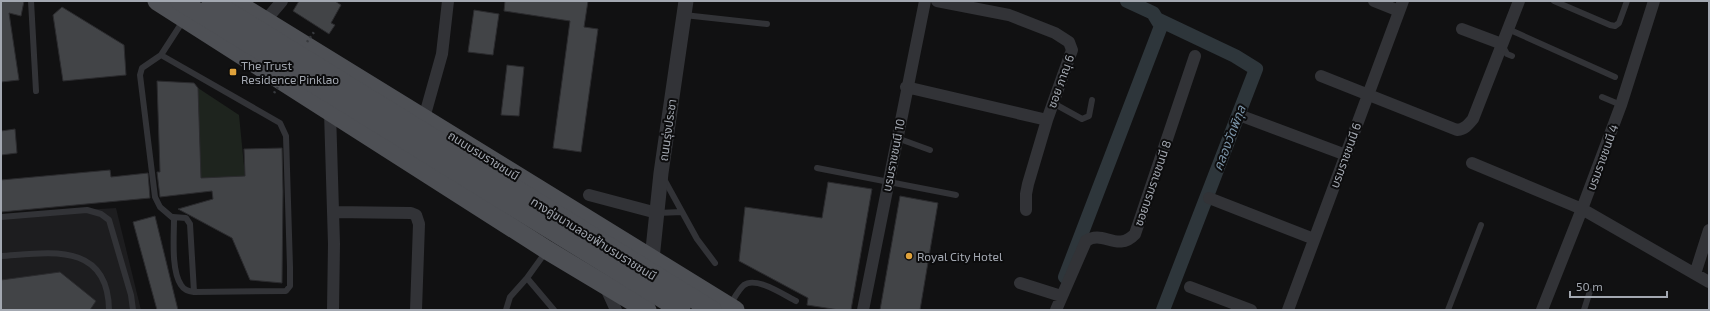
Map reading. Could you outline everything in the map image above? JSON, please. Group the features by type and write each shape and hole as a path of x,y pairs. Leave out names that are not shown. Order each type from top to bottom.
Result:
{"main road":[{"path":"157,1 183,10 330,112 547,250 647,310"},
{"name":"ทางคู่ขนานลอยฟ้าบรมราชชนนี","path":"211,1 725,309"},
{"name":"ถนนบรมราชชนนี","path":"233,1 652,260 725,309"},
{"name":"ทางคู่ขนานลอยฟ้าบรมราชชนนี","path":"183,10 681,310"}],"street":[{"path":"265,21 282,1"},
{"path":"424,118 442,54 448,1"},
{"name":"บรมราชชนนี 10","path":"863,310 924,1"},
{"name":"ซอย ภาณุ 6","path":"937,1 1009,16 1055,33 1069,42 1072,50 1046,120 1026,194 1026,210"},
{"path":"1374,1 1401,6"},
{"path":"1321,76 1457,130 1462,130 1468,126 1473,119 1519,1"},
{"name":"บรมราชชนนี 4","path":"1542,310 1621,105 1654,1"},
{"name":"บรมราชชนนี 6","path":"1288,310 1401,6"},
{"name":"ถนนรุ่งประชา","path":"652,260 661,173 685,8"},
{"path":"1462,30 1502,44"},
{"name":"ซอยบรมราชชนนี 8","path":"1056,310 1086,242 1092,238 1120,243 1129,240 1135,234 1195,56"},
{"path":"906,87 1046,120"},
{"path":"330,112 333,212 333,310"},
{"path":"1239,115 1346,155"},
{"path":"1472,163 1582,209 1709,282"},
{"path":"589,195 657,213"},
{"path":"1209,198 1314,240"},
{"path":"333,212 411,213 416,215 419,224 416,310"},
{"path":"1695,274 1709,230"},
{"path":"603,283 616,310"},
{"path":"1020,283 1061,296"},
{"path":"1190,286 1252,310"}],"lane":[{"path":"31,1 36,91"},
{"path":"1554,1 1615,26 1619,23 1627,1"},
{"path":"685,8 767,24"},
{"path":"183,10 161,55 142,68 140,84 155,196 160,207 173,217 186,218 190,224 194,292"},
{"path":"1508,29 1615,77"},
{"path":"1502,44 1508,54 1512,56"},
{"path":"161,55 280,123 286,136 290,267 288,289 283,291 194,292 186,290 180,284 178,278 175,259 173,217"},
{"path":"1602,97 1621,105"},
{"path":"1053,103 1082,119 1089,116 1092,100"},
{"path":"897,138 930,150"},
{"path":"817,168 956,195"},
{"path":"661,173 697,239 715,262"},
{"path":"1,217 87,210 101,214 108,220 131,295 134,310"},
{"path":"657,213 682,212"},
{"path":"1448,310 1481,225"},
{"path":"506,310 510,298 527,278 547,250"},
{"path":"1,256 53,253 75,256 93,265 106,286 108,310"},
{"path":"527,278 554,310"},
{"path":"725,309 745,284 753,282 767,286 796,300"},
{"path":"1584,310 1590,291"}],"shaded area":[{"path":"198,88 239,115 245,176 201,178"},
{"path":"116,208 141,310 1,310 1,215"}],"building":[{"path":"1,1 24,1 21,16 9,13 19,80 1,82"},
{"path":"299,1 335,1 341,5 331,23 335,25 329,34 293,11"},
{"path":"505,1 588,1 584,27 598,29 581,152 553,148 570,21 504,11"},
{"path":"62,7 124,45 126,75 63,81 53,15"},
{"path":"474,10 499,14 493,55 468,52"},
{"path":"507,65 524,67 519,116 501,115"},
{"path":"157,81 194,83 198,88 201,178 245,176 244,149 282,148 282,283 250,280 232,238 178,209 213,199 212,191 160,197 157,172 160,172"},
{"path":"15,129 17,153 1,155 1,131"},
{"path":"110,170 111,177 148,173 150,198 1,212 1,180"},
{"path":"828,182 872,189 851,310 839,310 807,305 808,298 739,261 745,207 822,218"},
{"name":"Royal City Hotel","path":"900,196 938,203 920,310 880,310"},
{"path":"155,216 178,310 157,310 133,222"},
{"path":"60,272 96,301 90,310 1,310 1,280"}],"waterway":[{"path":"1065,277 1161,26 1153,13 1127,1"},
{"name":"คลองวัดพิกุล","path":"1157,19 1235,56 1256,69 1163,310"}],"place":[{"name":"The Trust Residence Pinklao","path":"233,72"},
{"name":"Royal City Hotel","path":"909,256"}]}
